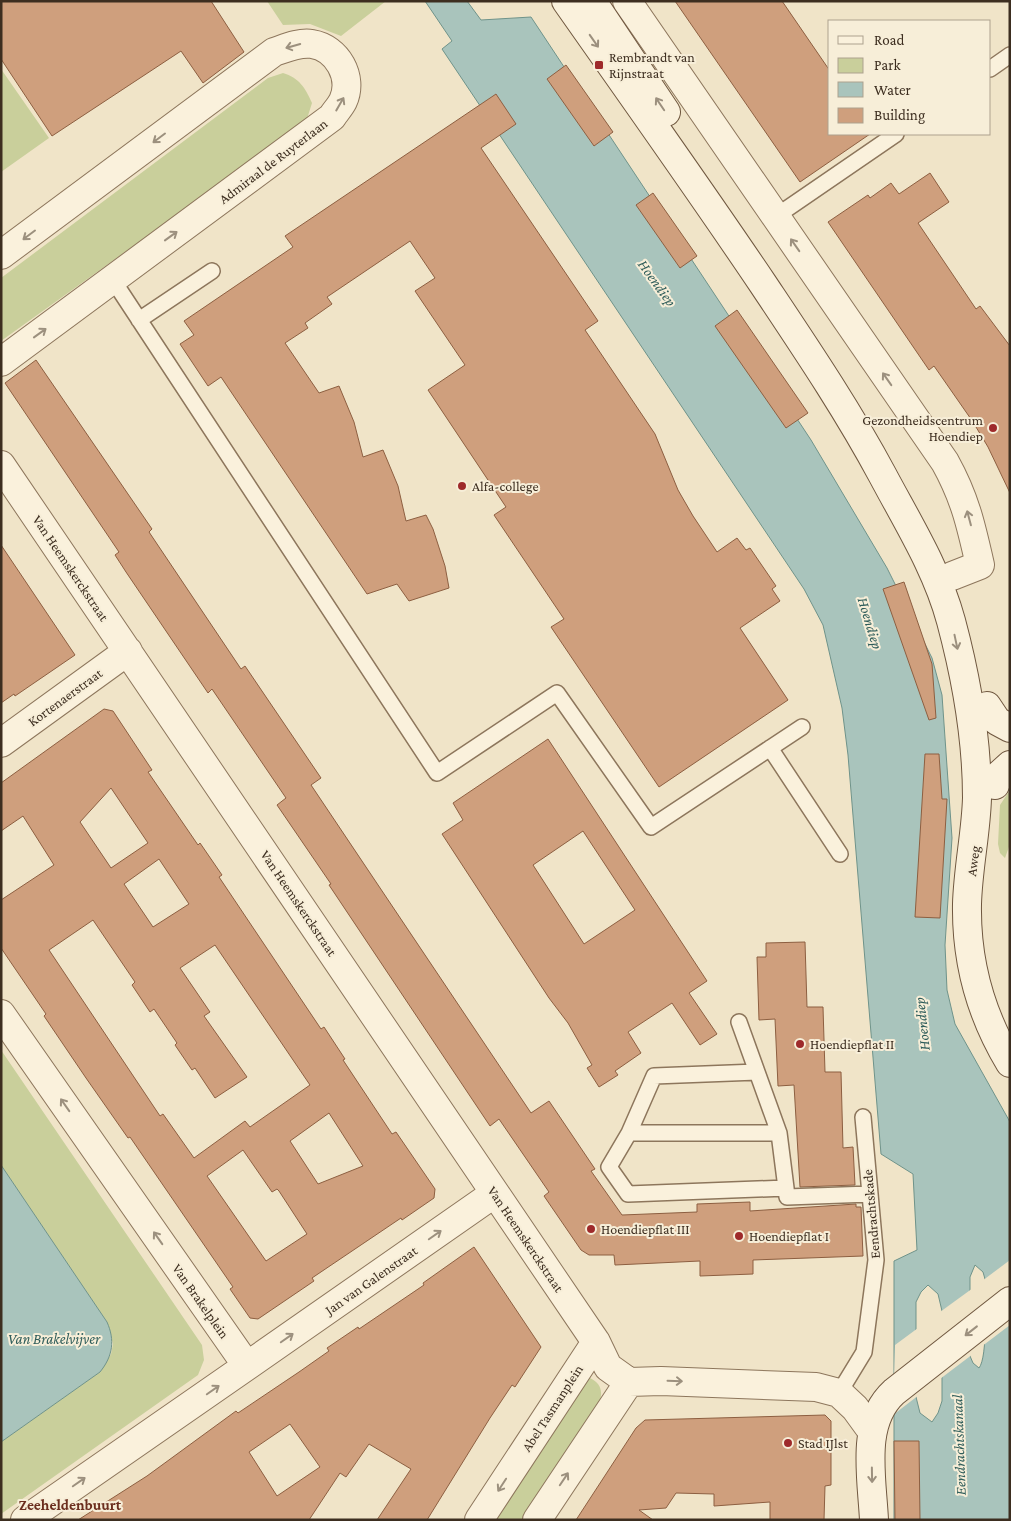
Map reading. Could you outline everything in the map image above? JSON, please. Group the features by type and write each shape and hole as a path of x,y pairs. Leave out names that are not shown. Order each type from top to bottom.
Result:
{"street":[{"path":"566,1 733,240 823,374 863,438 906,518 937,582 951,620 964,684 994,773"},
{"path":"592,1 835,364 900,471 921,510 952,576 973,634 988,706 994,773"},
{"path":"627,1 945,462 960,490 970,518 980,565 952,576"},
{"name":"Admiraal de Ruyterlaan","path":"1,255 274,52 300,44 312,44 326,48 337,58 346,77 346,90 343,100 332,117 1,362"},
{"name":"Van Heemskerckstraat","path":"1,465 596,1342"},
{"name":"Kortenaerstraat","path":"1,742 128,651"},
{"path":"988,706 997,721 1010,728"},
{"name":"Aweg","path":"994,773 984,891 971,951 980,1003 994,1036 1010,1063"},
{"name":"Van Brakelplein","path":"1,1014 247,1366"},
{"name":"Jan van Galenstraat","path":"247,1366 495,1193"},
{"path":"874,1520 871,1430 880,1406 894,1392 1010,1302"},
{"path":"596,1342 608,1366 630,1382 661,1381 816,1387 839,1393 855,1408 871,1430"},
{"name":"Abel Tasmanplein","path":"479,1520 596,1342"},
{"path":"25,1520 247,1366"},
{"path":"537,1520 630,1382"}],"lane":[{"path":"991,68 1010,55"},
{"path":"776,217 895,135"},
{"path":"139,320 212,270"},
{"path":"112,280 437,772 557,693 651,827 802,727"},
{"path":"770,748 840,854"},
{"path":"739,1022 779,1133 787,1197 870,1194"},
{"path":"758,1072 654,1076 629,1132 608,1168 628,1194 786,1188"},
{"name":"Eendrachtskade","path":"839,1393 864,1352 876,1260 863,1117"},
{"path":"629,1132 779,1133"}],"green space":[{"path":"267,1 386,1 341,36 310,24 283,25"},
{"path":"1,69 49,138 1,172"},
{"path":"283,73 297,80 312,103 306,122 1,341 1,278 268,78"},
{"path":"1010,790 1010,844 1005,858 1000,853 998,844 1000,805"},
{"path":"1,1050 202,1345 204,1360 198,1375 1,1514 1,1442 100,1372 111,1354 113,1344 107,1322 1,1165"},
{"path":"583,1378 590,1378 596,1382 601,1390 600,1401 522,1520 488,1520"}],"water":[{"path":"425,1 467,1 481,20 531,17 811,440 887,568 932,658 942,695 952,838 945,945 947,990 955,1024 1010,1122 1010,1520 894,1520 894,1261 917,1250 913,1174 881,1154 848,755 842,708 823,625 804,589 442,49 452,41","holes":["975,1265 983,1272 985,1279 985,1339 982,1362 979,1368 973,1363 970,1356 970,1277","928,1285 938,1294 942,1311 942,1401 938,1413 932,1422 920,1413 916,1397 916,1302 921,1292"]},
{"name":"Van Brakelvijver","path":"1,1165 107,1322 112,1342 108,1360 100,1372 1,1442"}],"pier":[{"path":"1010,1260 1010,1325 981,1347 982,1281"},
{"path":"973,1288 973,1354 940,1379 940,1312"},
{"path":"918,1328 919,1395 893,1415 895,1345"}],"building":[{"path":"1,1 211,1 244,52 203,83 181,51 52,136 1,59"},
{"path":"675,1 782,1 828,68 828,135 869,135 800,182"},
{"path":"566,65 613,132 594,146 547,79"},
{"path":"496,94 516,124 481,148 598,321 585,330 655,434 678,490 693,516 717,552 737,538 746,550 750,548 776,586 772,589 780,601 740,628 788,700 659,787 551,627 564,619 494,515 506,507 428,390 465,365 415,291 435,278 410,241 327,297 332,304 305,323 308,328 285,343 319,393 339,386 354,422 363,457 383,450 398,486 406,521 426,515 433,529 445,566 449,588 409,601 397,584 367,594 221,377 208,386 180,344 194,335 184,321 293,247 285,236"},
{"path":"930,173 949,202 918,223 976,309 980,306 1010,346 1010,493 988,447 973,422 934,366 929,370 828,222 868,195 870,198 891,183 899,194"},
{"path":"653,193 697,256 680,268 636,205"},
{"path":"737,310 808,413 786,428 715,326"},
{"path":"36,360 152,529 149,532 241,669 245,666 321,778 311,785 531,1113 549,1101 595,1169 591,1171 622,1215 697,1212 697,1204 750,1202 750,1211 856,1204 856,1207 861,1207 863,1256 753,1260 753,1274 700,1276 700,1261 615,1265 614,1255 589,1255 581,1250 544,1196 549,1192 499,1119 490,1126 329,885 331,884 277,805 286,798 212,689 208,693 126,572 115,555 119,552 5,383"},
{"path":"1,545 75,655 15,696 14,694 1,703"},
{"path":"904,582 932,664 936,718 929,720 883,589"},
{"path":"104,709 113,711 152,770 148,772 198,845 200,843 222,875 219,877 321,1029 324,1027 345,1059 343,1060 392,1134 396,1132 435,1189 434,1198 312,1278 314,1281 258,1319 250,1318 230,1289 233,1287 130,1137 128,1138 86,1078 44,1016 46,1014 1,948 1,900 54,865 23,816 1,831 1,783","holes":["111,788 148,843 111,868 80,822","159,859 189,904 153,927 124,884","93,920 135,982 132,985 150,1012 154,1009 177,1043 175,1045 192,1070 195,1068 215,1098 247,1077 204,1016 210,1012 180,968 215,945 310,1085 250,1127 245,1121 194,1158 163,1114 160,1116 49,950","329,1113 363,1166 318,1184 290,1141","243,1150 272,1192 277,1189 279,1191 307,1234 266,1261 207,1176"]},
{"path":"548,739 707,981 689,993 717,1034 700,1045 672,1003 628,1032 641,1053 615,1071 618,1075 599,1087 587,1068 592,1065 568,1023 549,998 442,834 463,820 453,803","holes":["583,831 635,910 584,944 533,865"]},
{"path":"925,754 939,754 942,799 947,799 940,918 915,917"},
{"name":"Hoendiepflat II","path":"805,942 807,1007 823,1007 825,1072 841,1072 843,1148 853,1147 855,1185 800,1187 794,1085 778,1086 775,1019 759,1020 757,957 766,957 766,943"},
{"path":"474,1247 541,1347 515,1387 512,1385 490,1418 427,1520 377,1520 411,1469 369,1444 346,1477 340,1473 309,1520 78,1520 147,1476 236,1411 238,1413 299,1372 329,1351 327,1348 424,1285 423,1283","holes":["290,1424 320,1467 277,1496 249,1452"]},
{"path":"825,1415 831,1421 831,1485 825,1486 824,1520 770,1520 770,1502 714,1506 714,1494 676,1493 666,1508 639,1510 653,1520 576,1520 636,1428 645,1420"},
{"path":"894,1441 919,1441 920,1520 895,1520"}],"place":[{"name":"Rembrandt van Rijnstraat","path":"599,65"},
{"name":"Gezondheidscentrum Hoendiep","path":"993,428"},
{"name":"Alfa-college","path":"462,486"},
{"name":"Hoendiepflat II","path":"800,1044"},
{"name":"Hoendiepflat III","path":"591,1229"},
{"name":"Hoendiepflat I","path":"739,1236"},
{"name":"Stad IJlst","path":"788,1443"}],"district":[{"name":"Zeeheldenbuurt","path":"70,1505"}],"water label":[{"name":"Hoendiep","path":"657,283"},
{"name":"Hoendiep","path":"870,623"},
{"name":"Hoendiep","path":"922,1024"},
{"name":"Eendrachtskanaal","path":"959,1445"}]}
